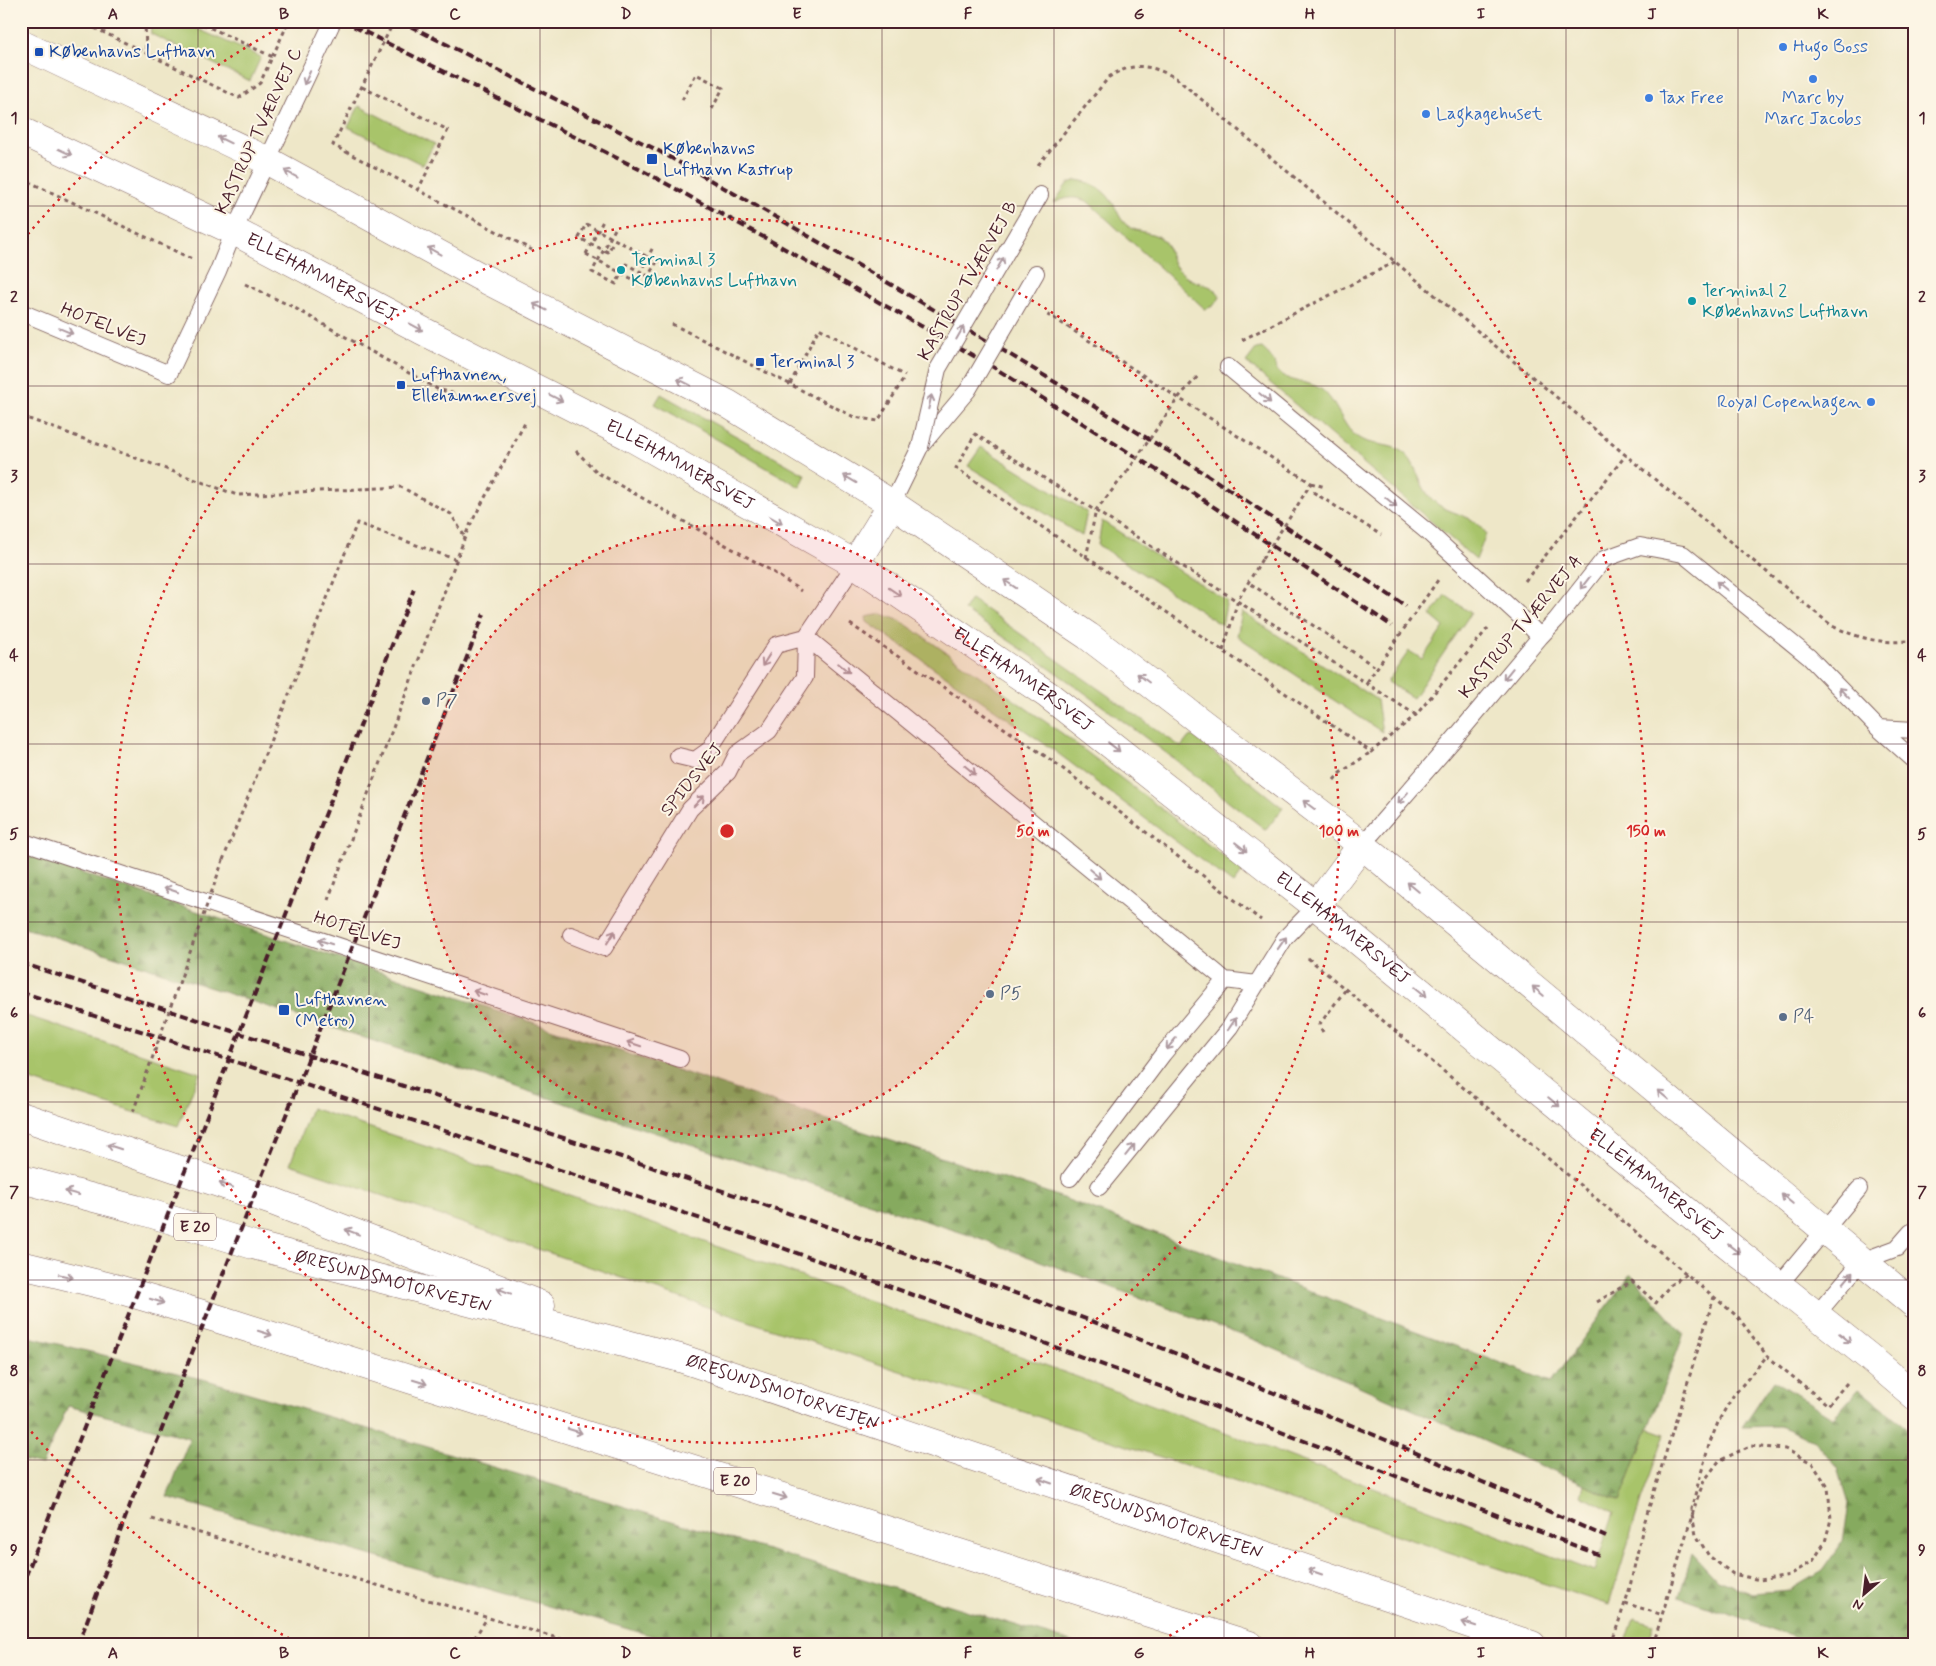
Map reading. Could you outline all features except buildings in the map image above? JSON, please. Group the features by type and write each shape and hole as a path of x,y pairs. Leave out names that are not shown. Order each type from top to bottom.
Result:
{"main road":[{"path":"21,44 268,161 477,274 728,404 892,504 1088,636 1362,845 1915,1305"},
{"name":"ELLEHAMMERSVEJ","path":"21,131 234,231 423,331 627,435 855,564 1048,695 1316,906 1915,1396"},
{"path":"855,564 892,504"},
{"path":"1316,906 1362,845"},
{"path":"21,1116 272,1201 680,1358"},
{"name":"ØRESUNDSMOTORVEJEN","path":"21,1179 136,1209 254,1245 680,1358 1532,1645"},
{"name":"E 20","path":"21,1264 110,1287 219,1319 1250,1645"}],"lane":[{"name":"KASTRUP TVÆRVEJ C","path":"169,374 218,271 234,231 334,21"},
{"name":"KASTRUP TVÆRVEJ B","path":"892,504 920,447 938,369 1040,195"},
{"name":"KASTRUP TVÆRVEJ B","path":"920,447 968,390 1036,273"},
{"name":"HOTELVEJ","path":"21,312 169,374"},
{"path":"1228,367 1430,534 1507,604 1540,637"},
{"name":"KASTRUP TVÆRVEJ A","path":"1362,845 1556,620 1604,559 1640,546 1683,554 1809,657 1878,728 1915,761"},
{"path":"855,564 806,637 1225,980 1256,984"},
{"name":"SPIDSVEJ","path":"571,935 604,948 690,809 728,772 737,754 769,731 805,677 806,637 776,644 709,750 695,760 678,756"},
{"path":"1878,728 1915,730"},
{"name":"HOTELVEJ","path":"21,841 680,1059"},
{"path":"1099,1188 1230,1027 1285,938 1316,906"},
{"path":"1070,1178 1154,1065 1225,980"},
{"path":"1779,1285 1859,1189"},
{"path":"1816,1315 1862,1261 1897,1248 1911,1232"}],"path":[{"path":"80,21 239,98 260,83 289,21"},
{"path":"145,21 146,53"},
{"path":"196,21 273,58"},
{"path":"394,21 333,145 532,250"},
{"path":"1140,66 1159,69 1176,78 1832,626 1857,637 1877,642 1899,643 1915,640"},
{"path":"682,100 696,74 723,88 712,109"},
{"path":"362,88 448,130 418,190"},
{"path":"21,190 23,179 293,307 437,389 473,398"},
{"path":"603,220 586,254 636,281 653,247"},
{"path":"612,246 608,252 601,249 594,245 586,242 580,238 586,224 608,236 614,240 657,262 648,276 626,264 616,284 592,272 603,251 607,243 612,235 616,228"},
{"path":"1242,340 1395,262"},
{"path":"1045,322 1049,315 1311,483 1238,600 1223,651"},
{"path":"672,324 854,417 878,421 909,369"},
{"path":"790,384 819,328 905,376"},
{"path":"1086,558 1096,510 1127,472 1179,397 1205,369"},
{"path":"21,416 237,495 401,487 451,514 465,537"},
{"path":"328,900 468,529 527,421 518,418"},
{"path":"1371,752 956,468 975,434 1416,714"},
{"path":"574,450 598,473 770,570 1054,762 1285,938 1714,1297 1644,1526 1629,1591 1611,1645"},
{"path":"1310,806 1340,773 1371,752 1416,714 1626,455"},
{"path":"1313,492 1388,540"},
{"path":"133,1112 223,860 356,523 457,560"},
{"path":"1367,682 1442,574"},
{"path":"1251,584 1377,668"},
{"path":"1323,1032 1319,1025 1346,989"},
{"path":"1597,1302 1632,1281 1656,1303 1670,1285 1687,1274"},
{"path":"1653,1645 1663,1615 1697,1499 1704,1481 1719,1461 1750,1446 1785,1449 1812,1462 1828,1487 1831,1519 1825,1542 1813,1561 1790,1575 1760,1580 1733,1574 1709,1556 1696,1535 1691,1509 1709,1445 1719,1420 1733,1396 1767,1356"},
{"path":"152,1519 581,1645"},
{"path":"1625,1603 1663,1615"},
{"path":"470,1645 487,1618"}],"green space":[{"path":"150,21 180,21 261,57 250,81 151,34"},
{"path":"359,106 434,144 423,165 348,127"},
{"path":"1076,180 1094,185 1104,192 1112,201 1125,224 1135,230 1160,237 1167,246 1174,265 1180,271 1190,279 1212,288 1218,293 1220,297 1216,303 1205,309 1087,201 1070,198 1054,203 1067,184"},
{"path":"1262,348 1271,358 1277,370 1286,378 1321,389 1357,437 1368,442 1393,447 1404,453 1413,464 1425,490 1436,503 1470,519 1482,528 1486,534 1476,560 1246,362 1256,349"},
{"path":"661,394 806,475 800,487 655,404"},
{"path":"981,447 1087,512 1082,536 968,466"},
{"path":"1102,521 1227,601 1222,625 1098,545"},
{"path":"1445,595 1471,613 1413,698 1387,682 1409,651 1422,659 1444,627 1431,616"},
{"path":"971,599 1181,747 1189,737 1193,736 1283,808 1266,830 1074,685 964,610"},
{"path":"1242,612 1377,700 1382,732 1237,636"},
{"path":"882,614 901,621 1063,734 1243,871 1233,884 1052,749 867,622 866,617"},
{"path":"21,853 1052,1194 1551,1382 1631,1274 1684,1334 1620,1501 1252,1339 972,1236 21,926"},
{"path":"21,1014 200,1073 178,1126 21,1077"},
{"path":"311,1108 642,1220 881,1305 1238,1437 1594,1572 1614,1512 1581,1495 1584,1485 1620,1501 1648,1428 1665,1434 1641,1500 1609,1605 742,1319 290,1164"},
{"path":"21,1335 210,1381 1081,1645 684,1645 167,1497 190,1438 68,1406 42,1465 21,1460"},
{"path":"1774,1380 1833,1418 1859,1389 1915,1434 1915,1645 1816,1645 1679,1597 1692,1553 1717,1580 1752,1593 1790,1590 1822,1571 1843,1541 1849,1504 1838,1468 1814,1440 1779,1426 1742,1427"},
{"path":"1634,1618 1653,1624 1646,1645 1625,1645"}],"railway":[{"path":"343,21 645,172 990,365 1190,491 1392,626"},
{"path":"400,21 657,150 788,224 999,348 1201,471 1406,606"},
{"path":"21,1588 414,589"},
{"path":"78,1645 133,1497 158,1439 484,614"},
{"path":"21,963 411,1088 671,1174 1059,1309 1197,1362 1334,1418 1606,1537"},
{"path":"21,992 518,1156 716,1224 1222,1410 1599,1555"}],"place":[{"name":"Hugo Boss","path":"1783,47"},
{"name":"Københavns Lufthavn","path":"39,52"},
{"name":"Marc by Marc Jacobs","path":"1813,79"},
{"name":"Tax Free","path":"1649,98"},
{"name":"Lagkagehuset","path":"1426,114"},
{"name":"Københavns Lufthavn Kastrup","path":"652,159"},
{"name":"Terminal 3 Københavns Lufthavn","path":"621,270"},
{"name":"Terminal 2 Københavns Lufthavn","path":"1692,301"},
{"name":"Terminal 3","path":"760,362"},
{"name":"Lufthavnen, Ellehammersvej","path":"401,385"},
{"name":"Royal Copenhagen","path":"1871,402"},
{"name":"P7","path":"426,701"},
{"name":"P5","path":"990,994"},
{"name":"Lufthavnen (Metro)","path":"284,1010"},
{"name":"P4","path":"1783,1017"}]}
